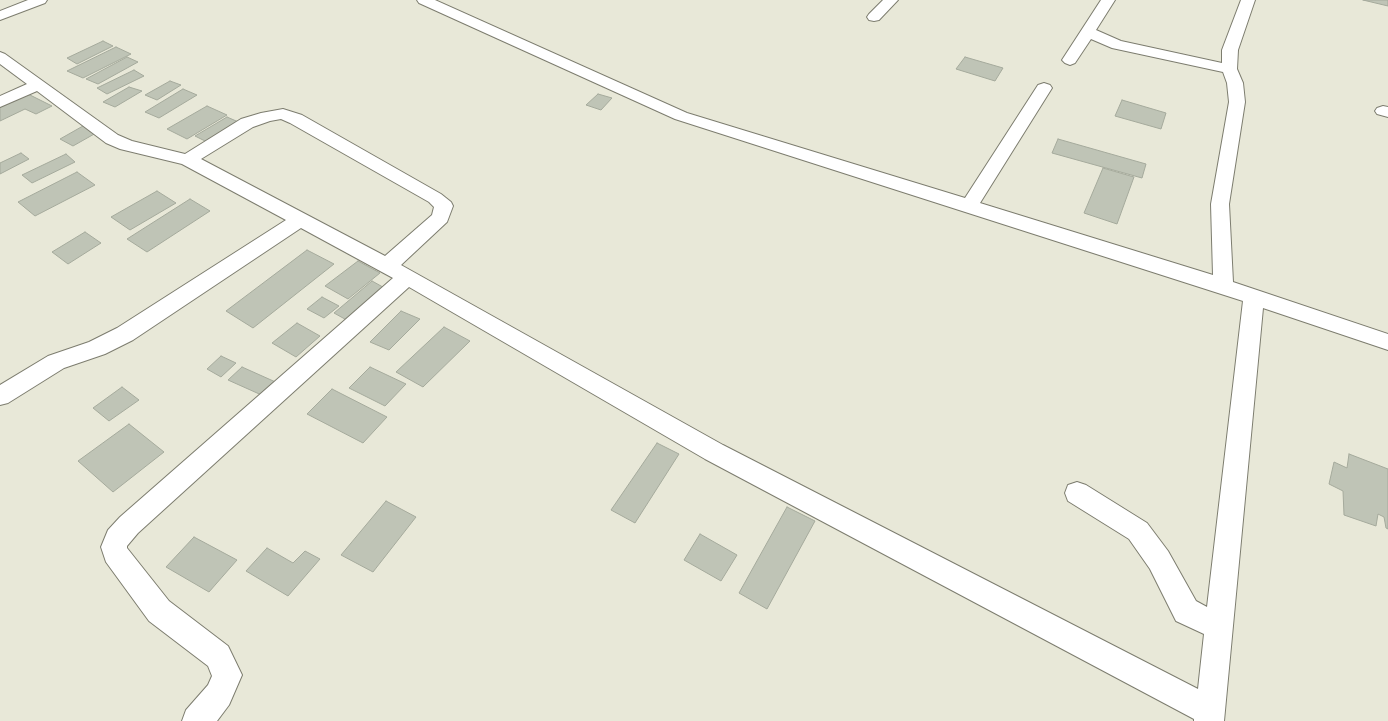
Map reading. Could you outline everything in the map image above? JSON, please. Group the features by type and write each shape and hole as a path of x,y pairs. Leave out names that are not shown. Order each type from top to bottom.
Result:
{"street":[{"path":"0,16 40,0"},
{"path":"424,0 681,116 1223,286 1388,342"},
{"path":"874,17 891,0"},
{"path":"1070,60 1108,0"},
{"path":"1223,286 1220,204 1237,102 1235,84 1229,69 1230,50 1248,0"},
{"path":"1088,32 1117,45 1229,69"},
{"path":"0,56 112,140 126,145 188,160 397,271 714,452 1210,716 1254,297"},
{"path":"0,102 38,85"},
{"path":"969,206 1044,88"},
{"path":"188,160 247,123 267,116 283,114 296,119 435,198 444,206 440,218 397,271 129,524 117,539 114,547 115,553 159,611 218,656 227,675 219,695 197,721"},
{"path":"0,396 56,362 97,348 125,334 301,220"},
{"path":"1077,492 1138,531 1159,560 1186,611 1219,627"}],"building":[{"path":"1363,0 1388,0 1388,6"},
{"path":"103,41 113,46 77,64 67,58"},
{"path":"116,47 131,54 83,78 67,71"},
{"path":"127,57 138,62 98,84 86,79"},
{"path":"965,57 1003,68 995,81 956,69"},
{"path":"134,70 144,76 107,94 97,88"},
{"path":"170,81 181,85 157,100 145,95"},
{"path":"129,87 142,91 115,107 103,102"},
{"path":"183,89 197,95 159,118 145,112"},
{"path":"26,93 52,106 36,114 25,109 0,121 0,106"},
{"path":"598,94 612,98 601,110 586,105"},
{"path":"1122,100 1166,113 1161,129 1115,116"},
{"path":"207,106 227,115 187,139 167,129"},
{"path":"227,117 243,124 211,144 195,136"},
{"path":"83,126 96,133 73,146 60,139"},
{"path":"1058,139 1146,164 1142,178 1052,153"},
{"path":"21,153 29,159 0,174 0,163"},
{"path":"66,154 75,162 32,183 22,175"},
{"path":"1103,168 1134,177 1117,224 1084,213"},
{"path":"77,172 95,185 35,216 18,202"},
{"path":"157,191 176,203 130,230 111,217"},
{"path":"190,199 210,211 147,252 127,239"},
{"path":"85,232 101,243 68,264 52,252"},
{"path":"307,250 334,264 253,328 226,311"},
{"path":"358,261 380,273 348,299 325,286"},
{"path":"372,281 390,291 352,323 334,313"},
{"path":"322,297 339,306 324,318 307,309"},
{"path":"401,311 420,319 389,350 370,342"},
{"path":"297,323 320,336 296,357 272,343"},
{"path":"444,327 470,341 423,387 396,372"},
{"path":"221,356 236,363 221,377 207,369"},
{"path":"242,367 280,384 266,397 228,380"},
{"path":"370,367 406,384 385,406 349,388"},
{"path":"122,387 139,400 109,421 93,408"},
{"path":"332,389 387,417 363,443 307,414"},
{"path":"129,424 164,452 113,492 78,461"},
{"path":"657,443 679,454 635,523 611,510"},
{"path":"1349,454 1388,469 1388,529 1386,528 1384,517 1378,514 1376,526 1344,515 1343,491 1329,484 1334,462 1347,468"},
{"path":"386,501 416,517 373,572 341,555"},
{"path":"787,507 815,521 767,609 739,593"},
{"path":"700,534 737,555 721,581 684,560"},
{"path":"194,537 237,560 209,592 166,567"},
{"path":"267,548 293,563 305,551 320,559 288,596 246,571"}]}
